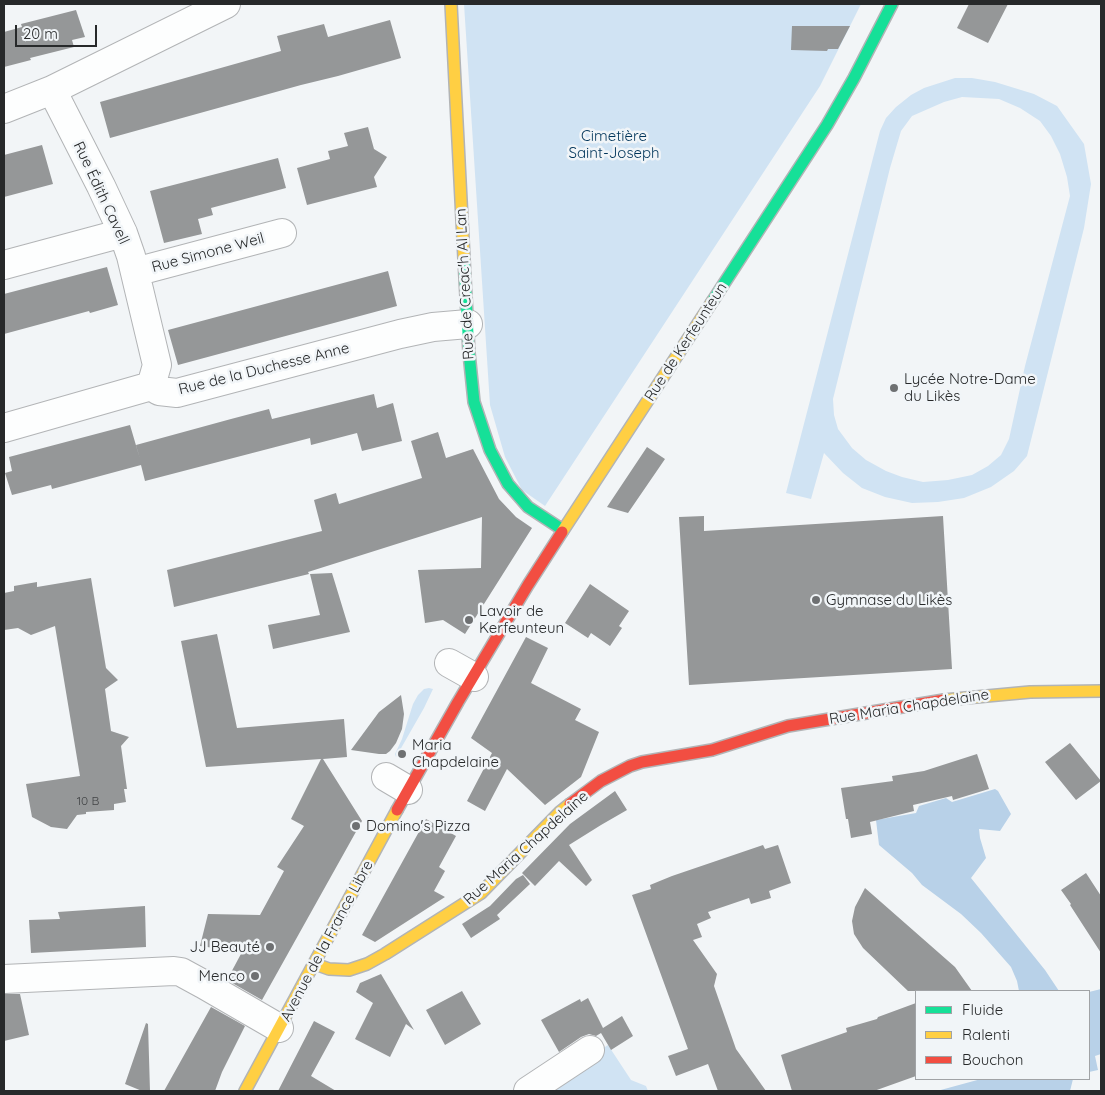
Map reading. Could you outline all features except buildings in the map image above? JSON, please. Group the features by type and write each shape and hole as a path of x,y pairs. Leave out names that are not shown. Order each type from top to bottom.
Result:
{"street":[{"path":"4,109 52,90 226,4"},
{"name":"Rue de Creac'h Al Lan","path":"451,4 470,377 474,402 478,418 502,476 521,501 563,530"},
{"name":"Rue de Kerfeunteun","path":"474,677 563,530 827,125 854,78 892,4"},
{"name":"Rue Édith Cavell","path":"52,90 123,233 157,365 151,386"},
{"path":"4,265 123,233"},
{"name":"Rue Simone Weil","path":"134,272 282,233"},
{"name":"Rue de la Duchesse Anne","path":"151,386 159,390 177,393 400,334 433,327 468,324"},
{"path":"4,428 151,386"},
{"path":"449,663 474,677"},
{"name":"Avenue de la France Libre","path":"245,1091 314,964 397,784 458,702 474,677"},
{"name":"Rue Maria Chapdelaine","path":"314,964 339,971 356,968 385,954 426,929 480,893 554,818 577,798 601,781 630,766 726,746 788,726 953,699 1030,692 1101,691"},
{"path":"4,979 174,970 181,972 279,1028"},
{"path":"528,1091 590,1050"}],"green space":[{"name":"Cimetière Saint-Joseph","path":"464,4 861,4 820,86 545,506 522,490 505,457 490,405"},
{"path":"955,78 972,78 995,82 1034,94 1057,106 1084,144 1091,184 1084,228 1027,456 1014,471 991,487 964,498 912,503 885,497 862,488 843,473 824,453 811,499 786,493 880,131 886,118 896,107 911,95 924,88","holes":["962,97 999,99 1020,108 1040,121 1051,136 1060,154 1070,196 1025,366 1009,439 1001,455 988,466 972,475 948,480 923,482 886,471 866,460 852,448 838,429 834,415 833,399 890,168 901,131 912,116 944,102"]},
{"path":"424,689 433,689 396,757 395,754 402,739 413,704"},
{"path":"608,1045 631,1080 646,1086 648,1091 539,1091"}],"shaded area":[{"path":"995,789 998,791 1011,814 1000,831 979,829 986,858 971,878 1045,970 1058,990 1019,990 1011,967 981,933 961,914 922,885 912,873 879,845 876,820 916,813 919,806 946,798 952,802"},
{"path":"1101,989 1101,1054 1095,1056 1098,1070 1090,1072 1090,992"},
{"path":"977,1080 1073,1080 1070,1091 937,1091"}],"traffic: fast":[{"path":"712,302 827,125 854,78 892,4"},
{"path":"464,259 469,353 474,402 490,450 508,484 528,507 563,530"}],"traffic: slow":[{"path":"451,4 464,259"},
{"path":"562,532 712,302"},
{"path":"944,700 1030,692 1101,691"},
{"path":"315,964 329,969 349,970 367,964 385,954 481,893 570,804"},
{"path":"245,1091 397,810"}],"traffic: jam":[{"path":"397,810 458,702 562,532"},
{"path":"570,804 601,781 642,762 712,750 788,726 944,700"}],"place":[{"name":"Lycée Notre-Dame du Likès","path":"894,388"},
{"name":"Gymnase du Likès","path":"816,600"},
{"name":"Lavoir de Kerfeunteun","path":"469,620"},
{"name":"Maria Chapdelaine","path":"402,754"},
{"name":"Domino's Pizza","path":"356,826"},
{"name":"JJ Beauté","path":"270,947"},
{"name":"Menco","path":"255,976"}]}
